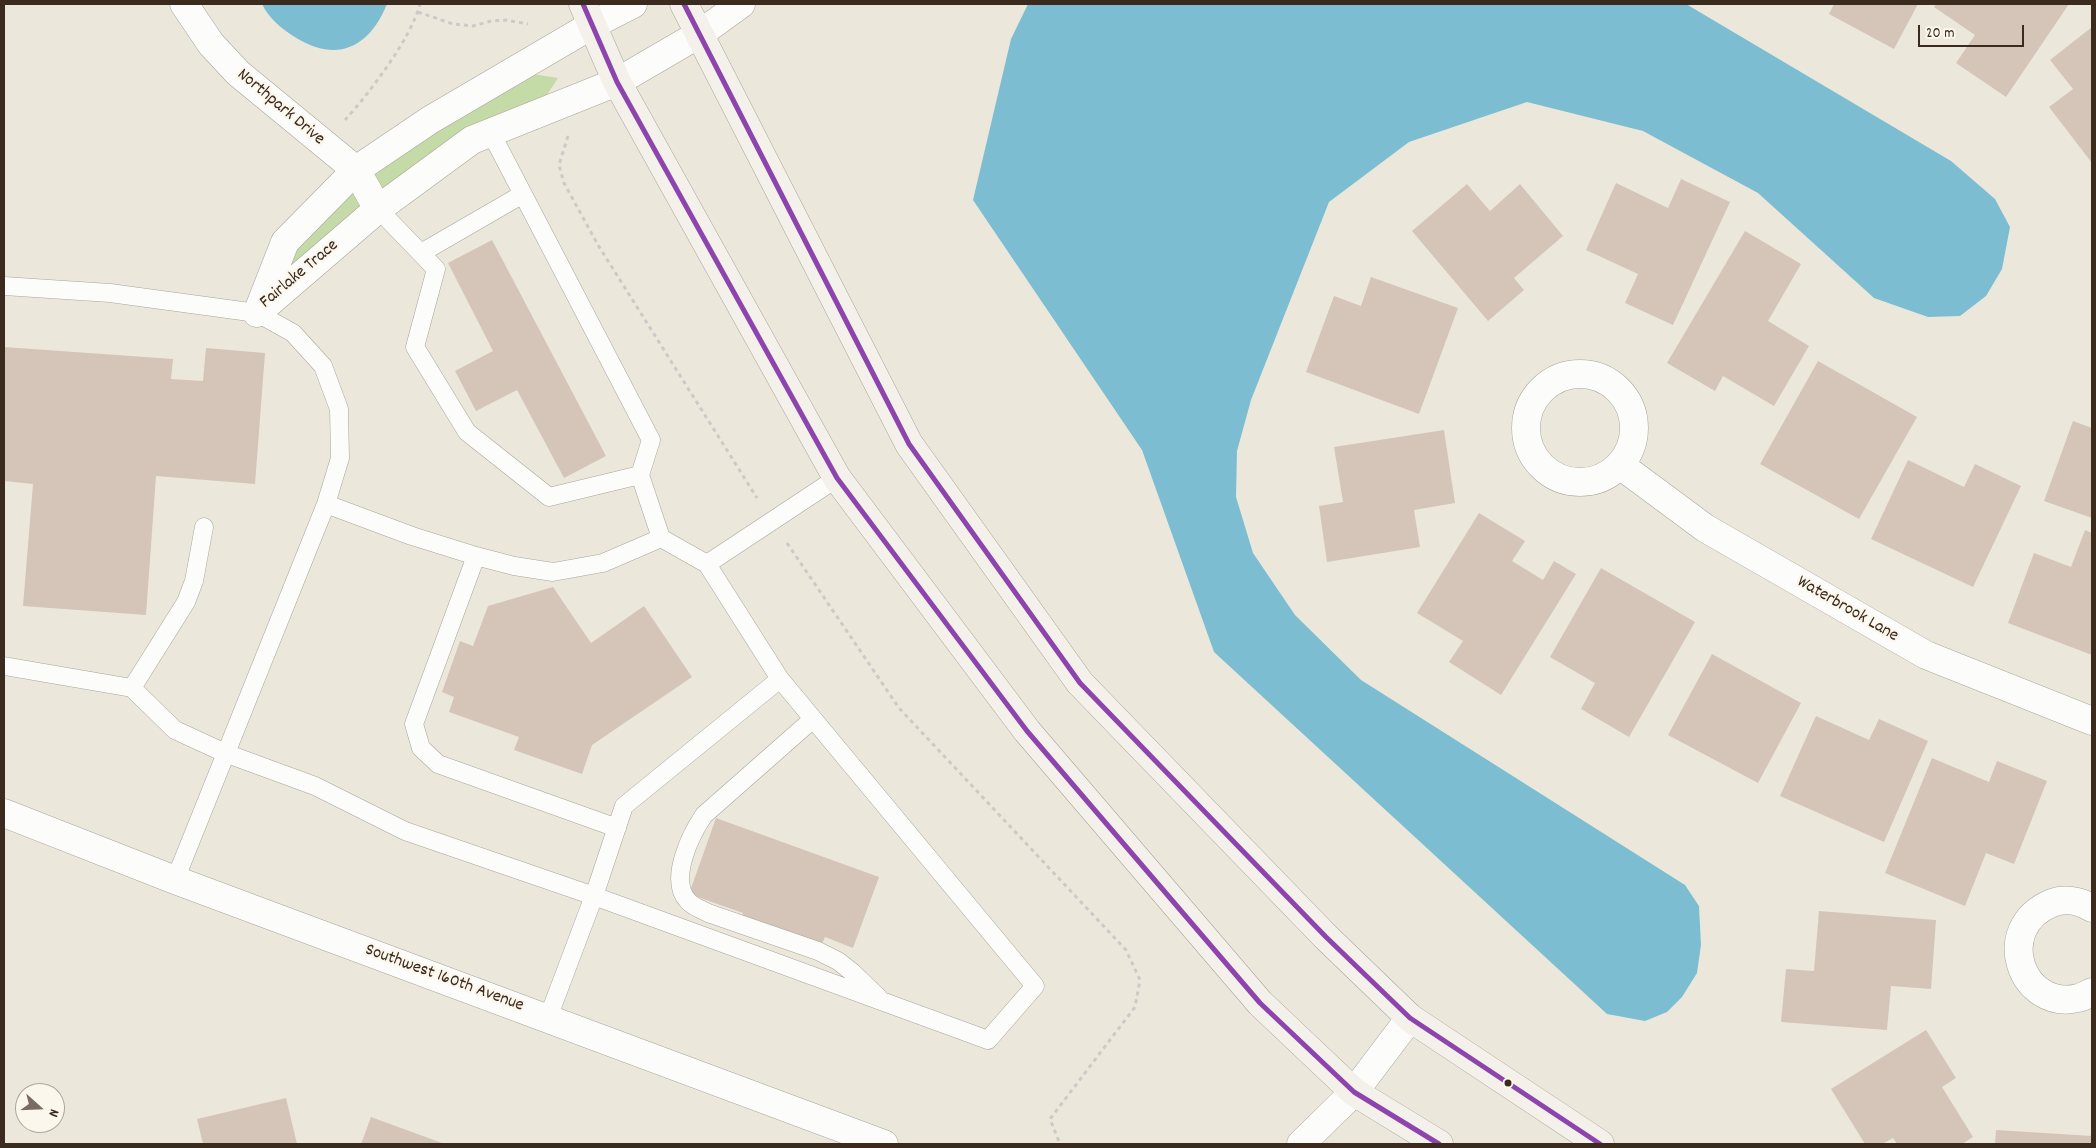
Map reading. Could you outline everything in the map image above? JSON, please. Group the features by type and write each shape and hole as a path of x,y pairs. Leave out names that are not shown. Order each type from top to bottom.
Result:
{"main road":[{"path":"684,4 701,33 909,444 1080,683 1326,937 1410,1018 1600,1144"},
{"path":"588,14 617,82 837,478 1027,731 1260,1003 1354,1092 1439,1144"}],"street":[{"name":"Northpark Drive","path":"184,4 211,44 238,73 356,170 378,210"},
{"name":"Fairlake Trace","path":"257,313 285,242 356,170 588,14 633,4"},
{"name":"Fairlake Trace","path":"257,313 378,210 472,140 617,82 701,33 741,4"},
{"name":"Waterbrook Lane","path":"1620,465 1705,528 1926,655 2092,721"},
{"name":"Southwest 160th Avenue","path":"4,813 175,880 884,1144"},
{"path":"2092,908 2072,900 2042,907 2030,917 2022,930 2018,946 2019,961 2025,976 2035,987 2048,995 2063,1000 2078,998 2092,992"},
{"path":"1301,1144 1354,1092 1410,1018"}],"lane":[{"path":"4,666 132,688 176,730 224,753 314,786 405,831 594,896 988,1040 1035,986 780,679 707,564 661,538 640,475 651,440 491,133"},
{"path":"421,253 523,194"},
{"path":"378,210 436,269 415,347 468,432 549,497 640,475"},
{"path":"4,286 110,293 257,313 293,333 323,366 339,409 340,458 326,504 224,753 175,880"},
{"path":"707,564 837,478"},
{"path":"326,504 412,536 476,556 514,566 553,572 603,563 661,538"},
{"path":"132,688 186,602 194,581 204,527"},
{"path":"476,556 414,724 421,748 438,764 617,828"},
{"path":"548,1018 594,896 624,806 780,679"},
{"path":"813,719 704,815 692,833 682,864 683,890 686,899 692,905 818,951 838,961 884,1002"}],"path":[{"path":"323,144 362,102 396,52 418,12 420,4"},
{"path":"418,12 453,24 473,26 491,21 506,20 528,24"},
{"path":"569,132 559,165 564,183 598,246 772,521 899,708 1126,950 1140,980 1135,1008 1050,1119 1060,1144"}],"green space":[{"path":"513,71 558,78 533,116 491,133 257,313 285,242 356,170"}],"water":[{"path":"262,4 387,4 372,31 362,40 340,50 327,50 313,46 287,32 277,24"},
{"path":"1028,4 1686,4 1951,161 1995,199 2010,227 2002,269 1986,296 1960,316 1928,317 1874,298 1758,193 1643,131 1527,102 1409,142 1329,202 1251,400 1237,451 1236,497 1253,553 1295,615 1361,680 1685,885 1699,906 1701,945 1697,973 1682,997 1667,1012 1645,1021 1607,1014 1214,652 1142,450 973,200 1011,39"}],"building":[{"path":"1834,4 1918,4 1894,49 1829,14"},
{"path":"1936,4 2069,4 2006,97 1956,63 1975,35 1934,7"},
{"path":"2092,27 2092,163 2049,107 2073,89 2050,60"},
{"path":"1681,179 1730,202 1673,325 1625,303 1638,274 1586,250 1616,183 1668,208"},
{"path":"1467,184 1490,211 1520,184 1563,236 1514,278 1524,290 1488,321 1412,231"},
{"path":"1745,231 1801,264 1768,321 1809,346 1774,406 1723,376 1715,391 1667,363"},
{"path":"492,240 606,456 564,478 517,390 476,411 455,371 493,351 448,263"},
{"path":"1371,277 1458,308 1419,414 1306,372 1334,296 1361,306"},
{"path":"4,347 173,359 171,379 203,381 206,348 265,353 255,484 156,476 146,615 23,606 33,484 4,481"},
{"path":"1818,361 1917,417 1859,519 1760,464"},
{"path":"2073,421 2092,428 2092,518 2044,501"},
{"path":"1444,430 1455,503 1414,510 1420,547 1327,562 1319,506 1343,502 1334,447"},
{"path":"1908,460 1964,487 1975,464 2021,486 1973,587 1871,539"},
{"path":"1479,513 1525,541 1512,561 1543,580 1554,561 1576,574 1501,695 1449,662 1463,641 1417,613"},
{"path":"2085,530 2092,533 2092,655 2008,623 2034,553 2071,567"},
{"path":"1601,568 1695,622 1629,737 1581,709 1595,683 1550,657"},
{"path":"553,587 591,643 644,606 692,677 592,745 582,774 514,750 519,737 449,712 454,697 442,692 460,641 473,646 488,606"},
{"path":"1712,654 1801,703 1758,783 1668,735"},
{"path":"1816,716 1869,740 1879,719 1928,741 1884,842 1780,796"},
{"path":"1932,758 1989,782 1997,761 2047,781 2014,864 1986,853 1965,906 1885,873"},
{"path":"716,818 879,877 853,948 825,937 821,946 742,917 743,913 689,894"},
{"path":"1819,911 1936,920 1931,989 1891,986 1887,1030 1781,1022 1786,969 1814,971"},
{"path":"1926,1030 1956,1078 1942,1087 1973,1137 1962,1144 1897,1144 1893,1138 1882,1144 1865,1144 1831,1089"},
{"path":"286,1098 297,1144 203,1144 197,1119"},
{"path":"371,1117 442,1143 361,1144"},
{"path":"1996,1130 2092,1136 2092,1144 1995,1144"}],"transit line":[{"path":"583,4 617,82 837,478 1027,731 1260,1003 1354,1092 1439,1144"},
{"path":"684,4 909,444 1080,683 1326,937 1410,1018 1600,1144"}]}
